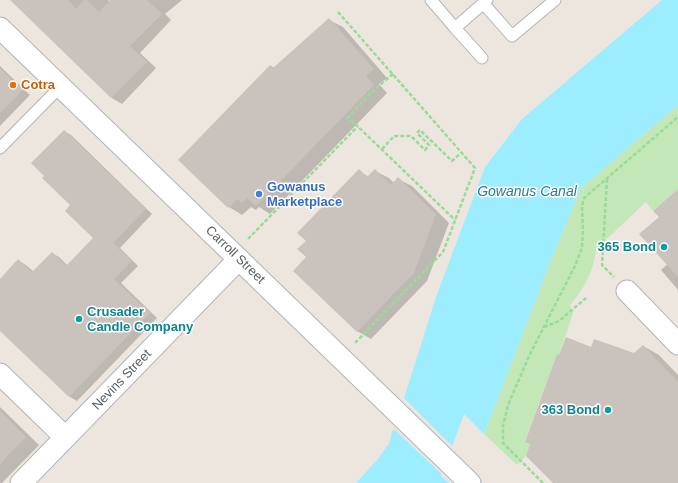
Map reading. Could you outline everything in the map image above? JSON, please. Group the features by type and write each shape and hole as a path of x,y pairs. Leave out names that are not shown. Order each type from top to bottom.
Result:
{"street":[{"name":"Carroll Street","path":"0,28 61,86 243,250 370,386 470,483"},
{"name":"Nevins Street","path":"21,483 243,250"},
{"path":"627,291 678,344"},
{"path":"0,374 65,437"}],"lane":[{"path":"431,0 482,58"},
{"path":"455,28 485,2 512,36 555,0"},
{"path":"0,148 61,86"}],"path":[{"path":"338,12 475,168 443,252 353,345"},
{"path":"393,74 376,88 348,117 455,220"},
{"path":"543,483 503,443 503,426 508,405 530,354 575,266 582,248 582,206 584,198 678,117"},
{"path":"243,250 358,126"},
{"path":"382,149 394,136 411,136 425,150 429,145 417,133 420,130 452,161 462,152"},
{"path":"602,265 608,178"},
{"path":"543,328 559,321 586,298"}],"green space":[{"path":"678,105 678,189 653,211 646,202 596,249 593,265 588,279 580,293 570,305 573,313 559,355 557,354 525,441 530,444 526,456 517,465 484,434 551,260 581,188"}],"water":[{"name":"Gowanus Canal","path":"662,0 678,0 678,105 581,188 551,260 484,434 464,414 441,476 449,483 356,483 389,444 392,431 395,430 415,449 426,420 404,398 437,294 485,167 522,119"}],"pier":[{"path":"426,420 454,448 443,475 451,483 415,449"}],"building":[{"path":"10,0 68,0 76,9 84,0 87,0 99,12 110,0 147,0 162,14 130,46 147,62 111,98"},
{"path":"329,18 374,69 366,76 374,85 256,206 247,198 242,203 238,199 228,208 178,160 270,65 273,68"},
{"path":"0,68 23,90 0,113"},
{"path":"64,130 146,209 113,243 132,261 114,279 150,313 69,397 0,331 0,279 18,259 32,272 52,252 66,266 93,238 65,211 70,205 42,178 44,176 31,163"},
{"path":"359,169 367,177 375,169 391,185 398,177 436,214 414,273 357,332 293,271 306,257 297,249 306,241 297,233"},
{"name":"365 Bond","path":"678,189 678,277 639,234 659,217 653,211"},
{"name":"363 Bond","path":"566,337 591,347 594,339 634,353 643,345 678,382 678,483 553,483 526,456 530,444 525,442 557,354 559,355"},
{"path":"0,411 26,437 0,464"}],"place":[{"name":"Cotra","path":"13,85"},
{"name":"Gowanus Marketplace","path":"259,194"},
{"name":"365 Bond","path":"664,247"},
{"name":"Crusader Candle Company","path":"79,319"},
{"name":"363 Bond","path":"608,410"}]}
